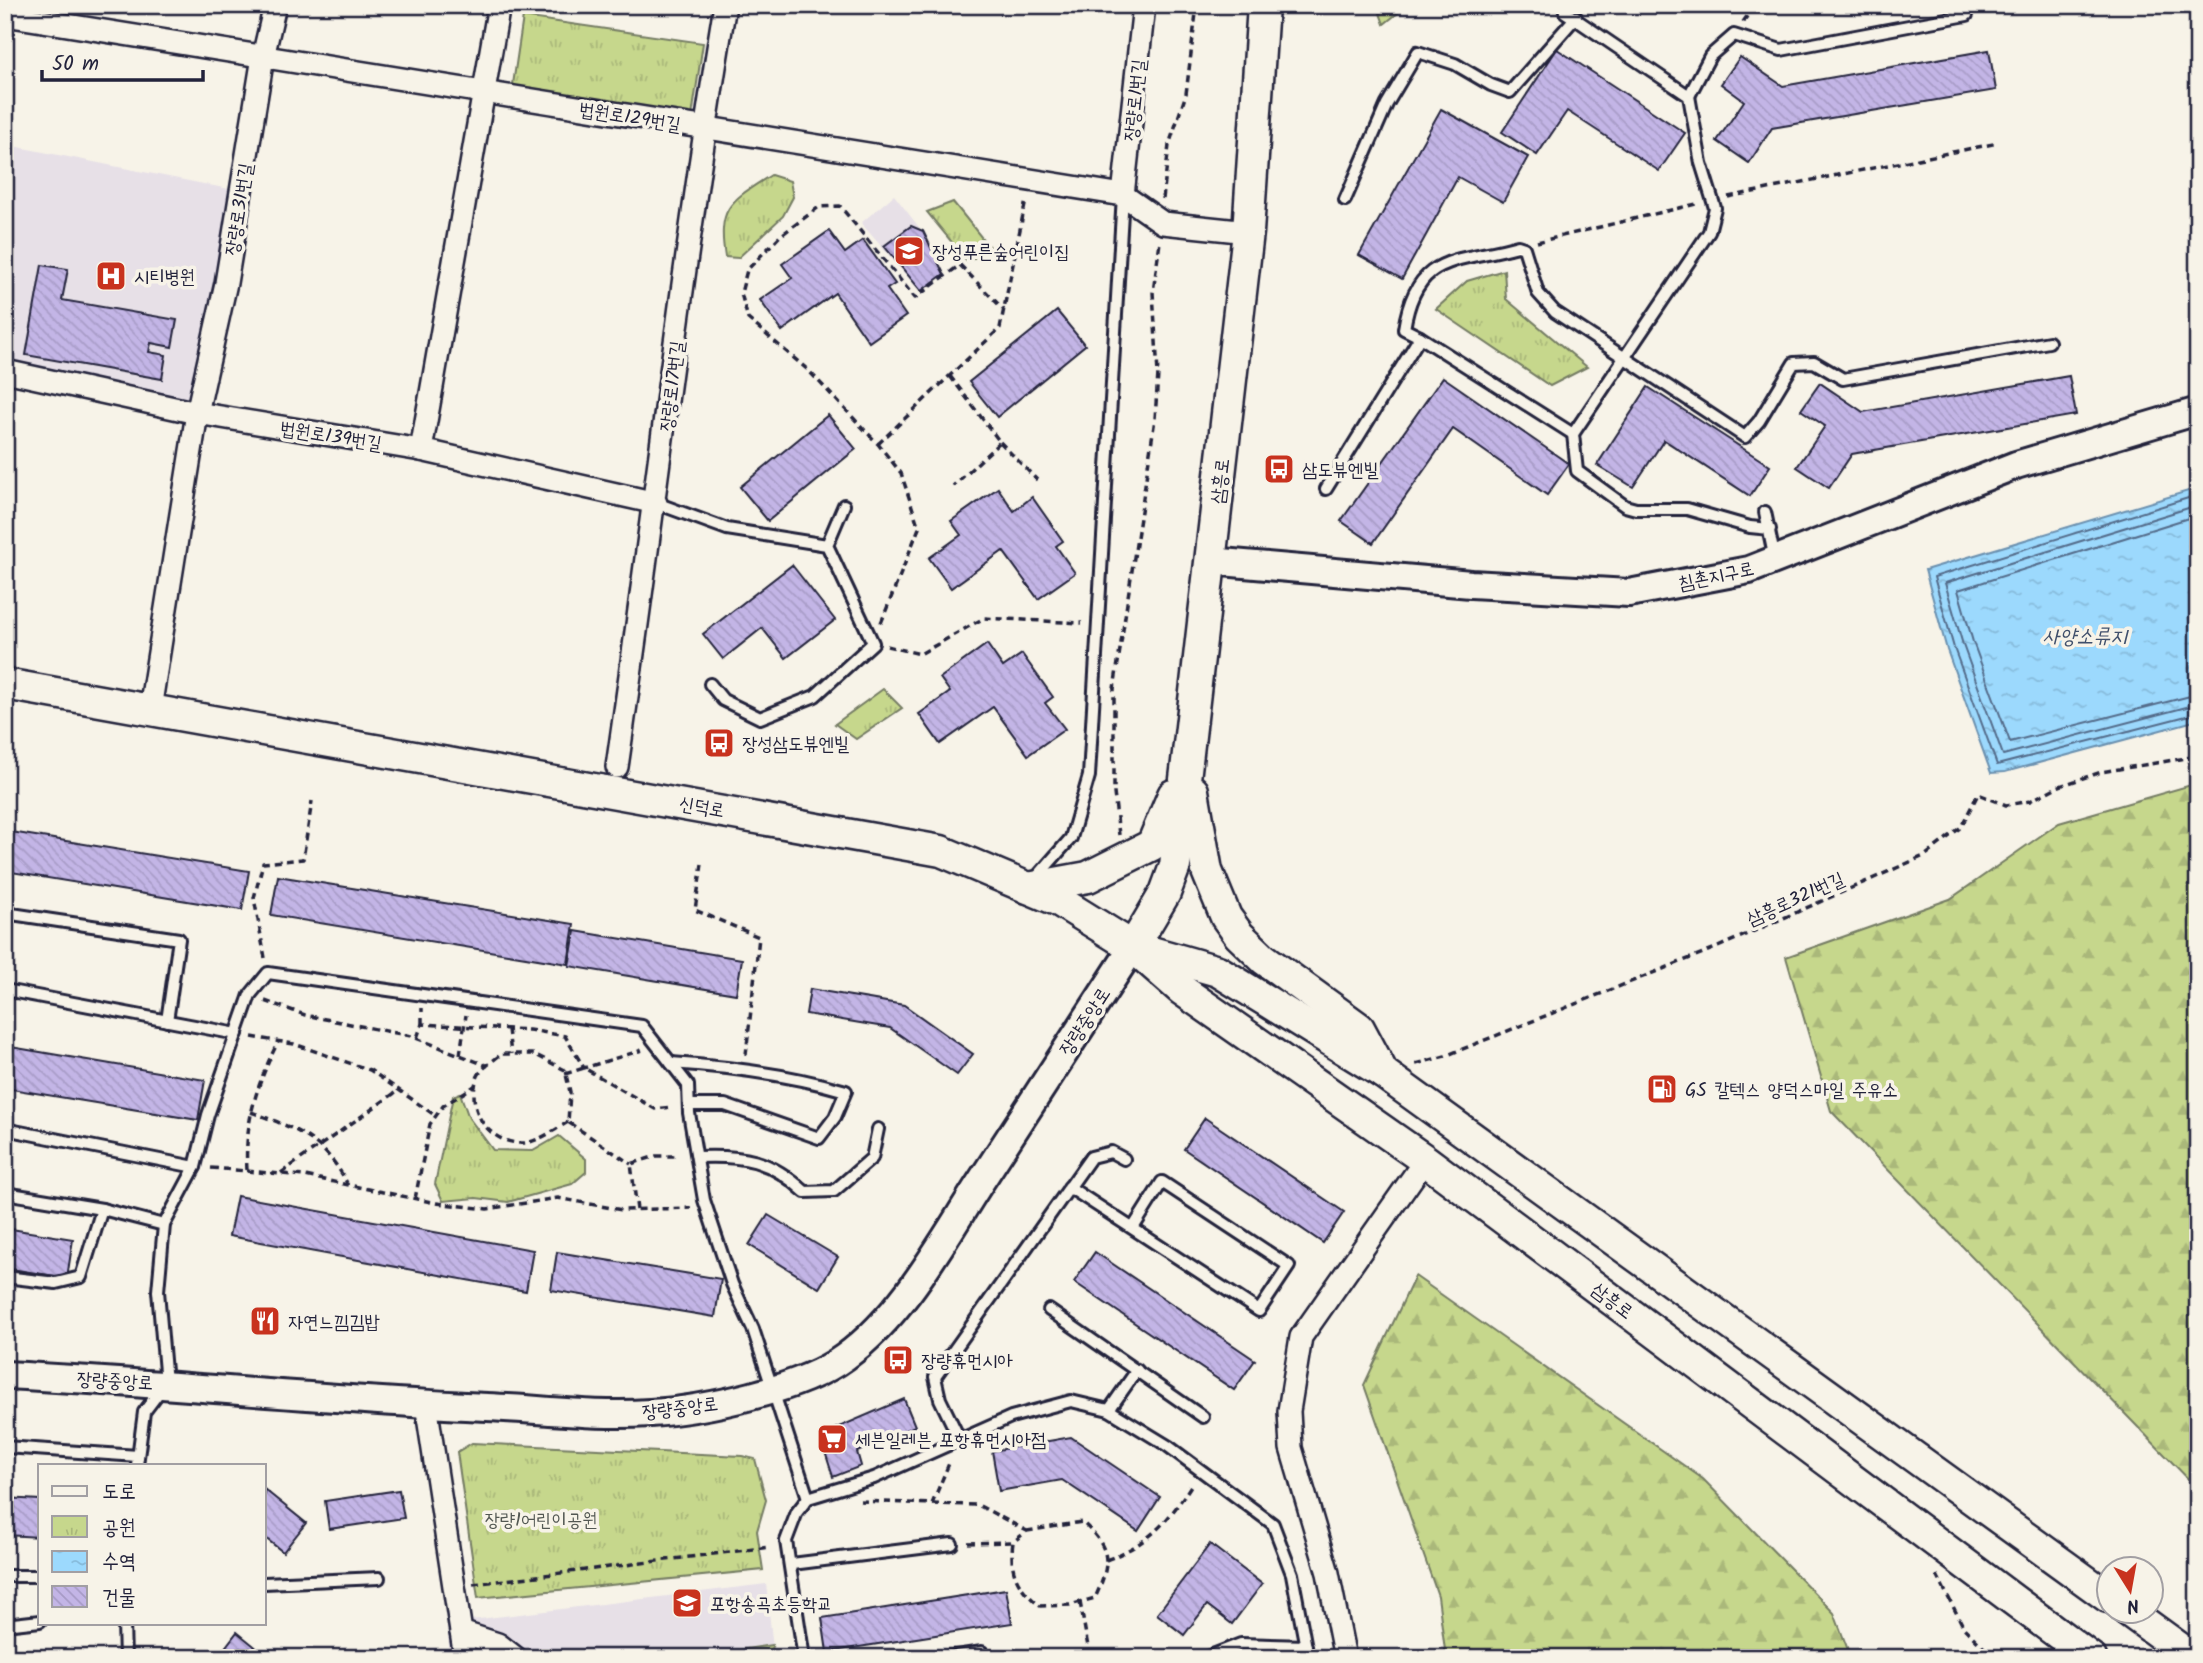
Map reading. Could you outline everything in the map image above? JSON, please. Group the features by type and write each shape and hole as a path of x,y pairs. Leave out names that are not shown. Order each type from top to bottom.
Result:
{"main road":[{"name":"삼흥로","path":"1263,5 1248,232 1175,866 1165,893 1133,947 1182,990 1425,1160 2091,1658"},
{"name":"신덕로","path":"5,684 941,851 1059,901 1133,947"},
{"path":"1028,888 1088,877 1152,845 1188,759"},
{"path":"1188,759 1207,872 1226,917 1239,935 1264,959 1359,1028 1383,1073"},
{"path":"1133,947 1217,971 1383,1073 2094,1586"},
{"path":"2145,1624 2193,1658"}],"street":[{"name":"장량로31번길","path":"150,709 197,413 226,282 263,57 275,5"},
{"path":"421,450 499,5"},
{"name":"장량로17번길","path":"617,767 656,503 704,128 725,5"},
{"name":"장량로1번길","path":"1123,195 1144,5"},
{"name":"법원로129번길","path":"5,15 1123,195 1163,213 1248,232"},
{"name":"법원로139번길","path":"5,371 197,413 421,450 656,503"},
{"name":"침촌지구로","path":"1210,561 1471,584 1629,593 1749,570 2016,465 2198,411"},
{"name":"장량중앙로","path":"5,1375 166,1383 244,1392 426,1404 648,1414 701,1407 773,1391 843,1359 885,1321 927,1267 1133,947"},
{"path":"1345,1658 1328,1573 1291,1448 1291,1398 1301,1337 1425,1160"},
{"path":"426,1404 465,1658"},
{"path":"461,1632 498,1644 516,1658"}],"lane":[{"path":"1564,5 1565,12 1689,96"},
{"path":"1770,529 1750,527 1687,509 1636,509 1625,506 1577,471 1573,434 1709,232 1715,208 1701,163 1689,96 1710,56 1734,35 1781,50 1967,15"},
{"path":"1346,200 1387,104 1418,52 1455,64 1491,85 1510,92 1576,17"},
{"path":"1028,888 1071,838 1089,776 1123,195"},
{"path":"1573,434 1404,329 1407,307 1426,274 1443,263 1518,246 1524,248 1529,257 1538,293 1555,312 1745,437 1759,421 1794,363 1814,362 1843,379 2049,342"},
{"path":"1326,489 1420,337"},
{"path":"656,503 727,528 827,545"},
{"path":"710,684 723,700 760,718 815,696 873,642 827,545 844,505"},
{"path":"1765,512 1775,560"},
{"path":"5,913 179,939 167,1021"},
{"path":"5,1447 137,1461 144,1412 166,1383 158,1291 163,1225 195,1167 208,1115 250,995 268,973 642,1026 688,1085 707,1208 773,1391 784,1433 808,1498"},
{"path":"5,990 237,1034"},
{"path":"671,1063 745,1068 805,1079 846,1091 835,1117 818,1138 725,1105 689,1105"},
{"path":"5,1129 195,1167"},
{"path":"697,1157 736,1156 785,1174 805,1192 834,1191 872,1158 878,1129"},
{"path":"959,1438 940,1399 935,1377 1091,1157 1111,1152 1124,1159"},
{"path":"1069,1187 1259,1311 1289,1266 1162,1182 1133,1228"},
{"path":"5,1192 102,1209 163,1225"},
{"path":"5,1277 56,1283 81,1277 102,1209"},
{"path":"1049,1310 1203,1417"},
{"path":"1109,1410 1137,1370"},
{"path":"803,1658 792,1564 786,1541 797,1512 808,1498 874,1478 1011,1417 1071,1401 1109,1410 1168,1446 1273,1524 1292,1574 1307,1652 1241,1644 1205,1658"},
{"path":"792,1564 952,1544"},
{"path":"5,1576 38,1576"},
{"path":"266,1583 379,1578"},
{"path":"5,1625 38,1622"},
{"path":"124,1624 125,1658"},
{"path":"943,1658 982,1652 983,1658"}],"path":[{"path":"1120,845 1114,793 1114,689 1155,419 1158,374 1153,292 1169,145 1186,94 1197,5"},
{"path":"1518,246 1713,200 1998,144"},
{"path":"878,444 1000,328 1030,182"},
{"path":"1004,310 960,265 915,298 841,206 819,207 780,236 747,270 741,293 748,319 808,370 878,444 901,473 919,528 873,642 920,654 984,618 1098,624"},
{"path":"950,376 1000,442 1037,480"},
{"path":"953,486 1000,442"},
{"name":"삼흥로321번길","path":"1383,1073 1445,1056 1705,952 1926,855 1961,827 1978,794 2006,805 2030,801 2057,787 2101,772 2198,756"},
{"path":"268,973 254,898 263,863 303,859 312,801"},
{"path":"702,864 695,910 760,937 745,1068"},
{"path":"250,995 305,1015 417,1038 488,1066"},
{"path":"460,1055 469,1001"},
{"path":"417,1038 422,1024 508,1028 565,1036 584,1068 655,1109 689,1105"},
{"path":"508,1028 511,1054"},
{"path":"237,1034 278,1042 370,1069 436,1116"},
{"path":"247,1171 245,1138 251,1112 278,1042"},
{"path":"565,1074 657,1046"},
{"path":"501,1054 534,1054 565,1070 570,1093 568,1122 526,1143 499,1140 480,1122 474,1096 478,1074 501,1054"},
{"path":"415,1199 430,1124 443,1106 476,1085"},
{"path":"279,1174 399,1090"},
{"path":"251,1112 299,1129 335,1161 347,1185"},
{"path":"568,1122 631,1164"},
{"path":"631,1164 656,1156 697,1157"},
{"path":"631,1164 636,1210"},
{"path":"195,1167 279,1174 487,1209 558,1198 622,1210 707,1208"},
{"path":"932,1504 959,1438"},
{"path":"1105,1560 1136,1549 1169,1519 1200,1470"},
{"path":"851,1504 862,1500 978,1505 1027,1531"},
{"path":"952,1544 1013,1542 1027,1531 1082,1522 1101,1539 1107,1570 1095,1598 1040,1606 1020,1590 1011,1558 1013,1542"},
{"path":"470,1585 770,1547"},
{"path":"1933,1568 1964,1628 1994,1658"},
{"path":"1080,1602 1090,1658"}],"shaded area":[{"name":"시티병원","path":"8,145 234,190 191,399 5,361 5,159"},
{"name":"장성푸른숲어린이집","path":"894,195 922,231 944,274 920,291 861,223"},
{"name":"포항송곡초등학교","path":"766,1584 774,1658 450,1658 447,1623"}],"green space":[{"path":"1377,5 1408,5 1384,24"},
{"path":"523,17 703,43 691,123 511,98"},
{"path":"771,175 790,181 793,197 783,216 738,258 725,257 725,215 737,199"},
{"path":"953,202 990,248 968,262 927,212"},
{"path":"1504,270 1506,299 1587,367 1550,386 1436,309 1467,281"},
{"path":"883,689 902,708 856,739 835,724"},
{"path":"2198,783 2198,1489 1831,1111 1786,957 1950,899 2059,823"},
{"path":"460,1093 469,1118 493,1150 533,1151 559,1136 586,1159 586,1172 572,1184 508,1202 476,1198 443,1201 435,1184 453,1096"},
{"path":"1415,1276 1703,1479 1834,1613 1851,1658 1446,1658 1438,1596 1364,1385"},
{"name":"장량1어린이공원","path":"472,1443 742,1456 755,1459 766,1500 757,1531 763,1570 478,1598 457,1452"},
{"path":"772,1645 774,1658 688,1658"}],"water":[{"name":"사양소류지","path":"2198,488 2198,720 2005,772 1991,773 1947,650 1925,570"}],"building":[{"path":"1557,49 1685,133 1659,171 1567,111 1537,155 1502,132"},
{"path":"1989,50 1996,90 1772,128 1749,163 1717,141 1744,101 1721,84 1740,57 1783,86"},
{"path":"1441,109 1528,157 1503,202 1458,177 1402,279 1359,255"},
{"name":"장성푸른숲어린이집","path":"911,226 923,231 944,274 921,291 884,246"},
{"path":"829,231 845,253 863,240 895,284 887,289 906,316 869,342 835,293 782,331 760,300 792,278 782,264"},
{"path":"42,265 68,269 62,300 177,320 172,347 151,343 149,352 166,355 162,379 26,355"},
{"path":"1057,311 1085,345 997,417 969,382"},
{"path":"2069,376 2076,415 1852,454 1829,488 1797,467 1825,426 1801,410 1820,383 1863,412"},
{"path":"1443,377 1569,464 1547,495 1453,429 1373,543 1341,521"},
{"path":"1648,387 1770,466 1750,496 1664,440 1633,487 1597,465"},
{"path":"828,415 856,449 768,521 740,487"},
{"path":"998,488 1014,511 1032,497 1063,541 1056,546 1075,573 1038,599 1003,551 951,588 929,558 961,535 951,521"},
{"path":"792,565 835,620 786,658 762,628 723,659 703,634"},
{"path":"987,644 1003,667 1022,654 1053,697 1045,703 1065,729 1028,755 993,707 940,744 919,714 950,692 940,678"},
{"path":"5,831 249,871 242,910 5,871"},
{"path":"278,876 574,924 568,964 271,915"},
{"path":"575,931 742,959 736,994 569,966"},
{"path":"810,989 904,1005 973,1054 957,1075 890,1028 806,1014"},
{"path":"5,1046 205,1080 198,1120 5,1088"},
{"path":"1205,1118 1344,1212 1323,1243 1184,1149"},
{"path":"237,1196 533,1250 526,1291 229,1236"},
{"path":"768,1215 838,1257 819,1288 749,1245"},
{"path":"5,1228 73,1239 67,1278 5,1268"},
{"path":"557,1252 721,1279 715,1317 551,1290"},
{"path":"1095,1252 1255,1360 1234,1390 1074,1282"},
{"path":"904,1399 915,1426 857,1452 861,1466 833,1477 822,1442 825,1433"},
{"path":"1071,1437 1160,1497 1138,1531 1062,1480 999,1491 992,1451"},
{"path":"399,1490 404,1518 329,1529 325,1501"},
{"path":"266,1491 306,1523 283,1552 266,1539"},
{"path":"5,1498 38,1500 38,1537 5,1535"},
{"path":"1210,1544 1262,1584 1232,1624 1207,1605 1184,1635 1157,1614"},
{"path":"1006,1589 1012,1623 827,1652 822,1618"},
{"path":"237,1632 269,1658 217,1658"}],"place":[{"name":"장성푸른숲어린이집","path":"909,251"},
{"name":"시티병원","path":"111,276"},
{"name":"삼도뷰엔빌","path":"1279,469"},
{"name":"장성삼도뷰엔빌","path":"719,743"},
{"name":"GS 칼텍스 양덕스마일 주유소","path":"1662,1089"},
{"name":"자연느낌김밥","path":"265,1321"},
{"name":"장량휴먼시아","path":"898,1360"},
{"name":"세븐일레븐 포항휴먼시아점","path":"832,1439"},
{"name":"포항송곡초등학교","path":"687,1603"}]}
